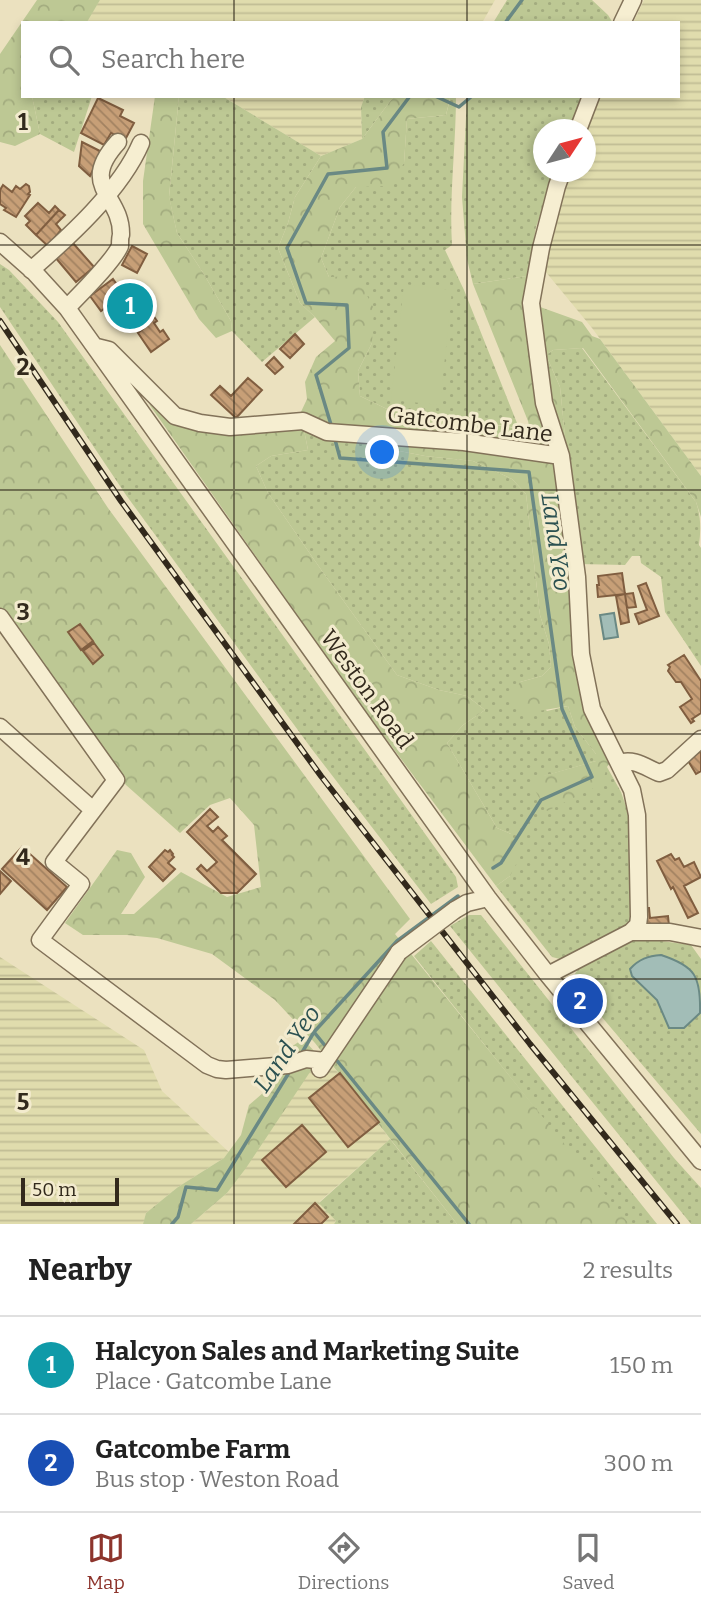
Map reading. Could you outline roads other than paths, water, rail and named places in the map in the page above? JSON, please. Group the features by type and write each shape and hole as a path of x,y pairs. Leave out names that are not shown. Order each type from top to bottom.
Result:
{"street":[{"path":"621,21 624,0"},
{"path":"622,21 633,0"},
{"path":"582,119 590,98"},
{"path":"66,308 110,260 120,245 121,226 116,210 101,183 102,166 108,153 118,142"},
{"path":"31,270 106,195 134,160 141,143"},
{"path":"558,182 541,248 531,303 544,403 561,456"},
{"name":"Weston Road","path":"0,242 31,270 66,308 488,898 701,1161"},
{"name":"Gatcombe Lane","path":"95,347 109,350 175,416 200,424 230,427 303,421 333,433 464,442 561,456 577,577 582,654 589,695 592,709 632,790 637,815 639,917 638,925 631,932"},
{"path":"0,617 116,780 54,862 81,884 40,940 207,1065 226,1070 317,1064 341,1037 400,952 455,910 488,898"},
{"path":"0,727 93,810"},
{"path":"619,763 627,760 639,763 659,774 701,739"},
{"path":"548,975 631,932 670,932 699,940"}],"water":[{"path":"614,613 618,637 604,639 600,615"},
{"path":"661,955 689,968 697,981 700,1013 684,1028 669,1028 657,1000 632,976 630,969 637,963 648,957"}],"waterway":[{"name":"Land Yeo","path":"506,21 522,0"},
{"name":"Land Yeo","path":"332,428 316,375 349,348 347,305 306,303 287,248 328,174 387,168 383,132 408,98"},
{"name":"Land Yeo","path":"439,98 459,107 470,98"},
{"name":"Land Yeo","path":"334,436 340,458 529,472 562,709 592,777 541,800 501,863 493,868"},
{"name":"Land Yeo","path":"300,1056 314,1032 397,941 458,896"},
{"path":"314,1032 327,1048"},
{"path":"334,1057 469,1224"},
{"name":"Land Yeo","path":"172,1224 178,1217 186,1187 217,1190 290,1071"}],"railway":[{"path":"0,321 121,501 321,776 530,1044 677,1224"}],"place":[{"name":"Halcyon Sales and Marketing Suite","path":"130,306"},
{"name":"Gatcombe Farm","path":"580,1001"}]}
